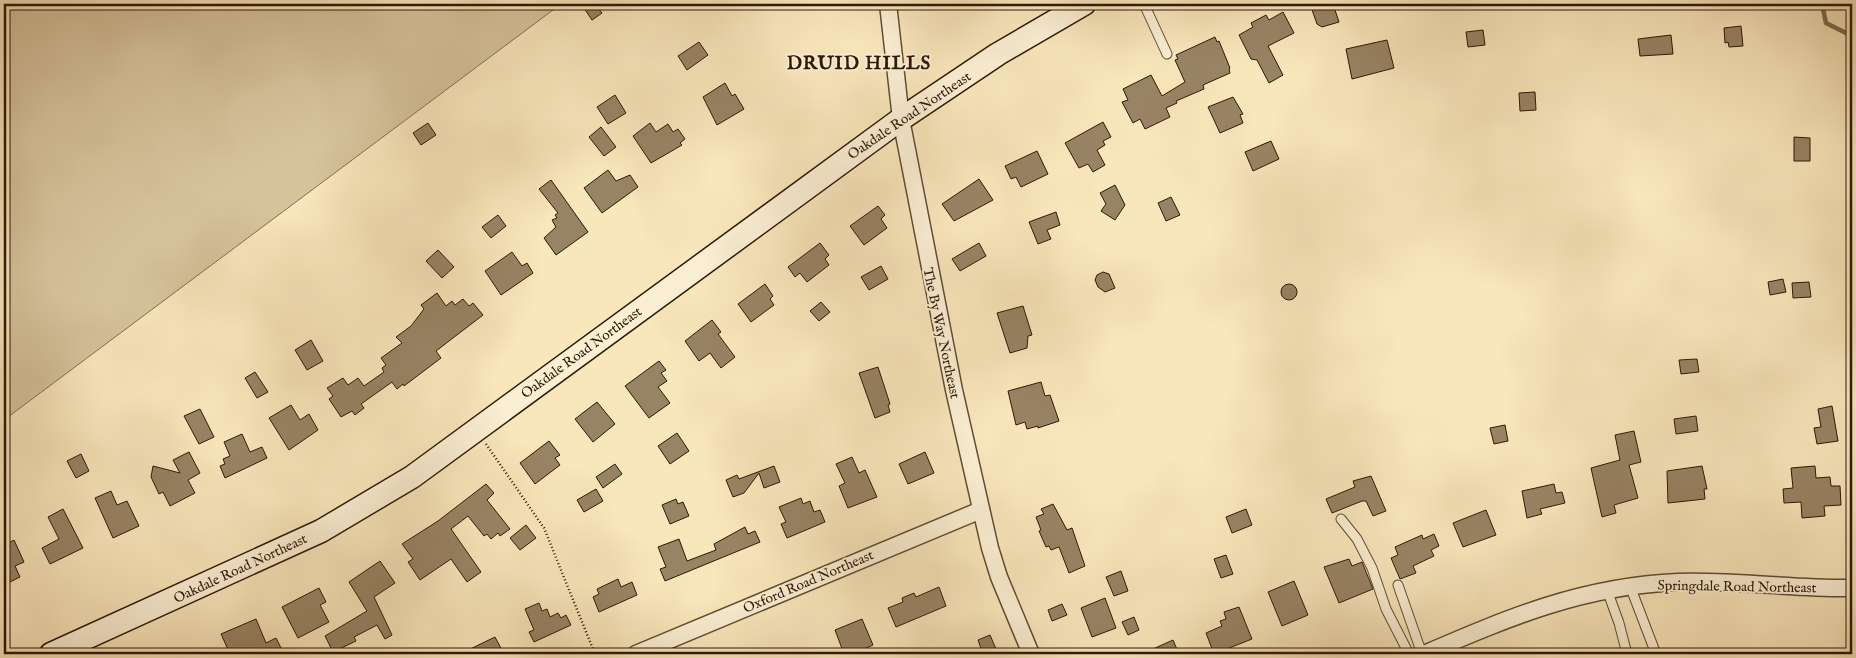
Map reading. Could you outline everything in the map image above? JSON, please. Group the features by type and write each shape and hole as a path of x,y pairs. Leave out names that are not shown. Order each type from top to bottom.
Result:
{"street":[{"name":"The By Way Northeast","path":"888,4 901,119 938,314 981,510 999,577 1031,654"},
{"name":"Oakdale Road Northeast","path":"50,654 320,531 412,477 559,367 733,243 901,119 998,54 1084,4"},
{"name":"Oxford Road Northeast","path":"636,654 981,510"},
{"name":"Springdale Road Northeast","path":"1423,654 1537,608 1630,586 1679,582 1852,588"}],"lane":[{"path":"1144,4 1167,54"},
{"path":"1341,520 1357,539 1372,568 1386,609 1409,654"},
{"path":"1398,585 1423,654"},
{"path":"1630,586 1656,654"},
{"path":"1607,590 1619,623 1627,654"}],"path":[{"path":"476,430 544,528 595,654"}],"shaded area":[{"path":"4,4 561,4 4,420"}],"building":[{"path":"590,4 595,4 602,13 592,20 584,8"},
{"path":"1310,4 1333,4 1339,22 1322,27 1317,24"},
{"path":"1283,12 1294,33 1268,46 1283,75 1269,83 1257,60 1251,59 1239,35 1253,27 1251,23 1266,15 1269,20"},
{"path":"1741,26 1743,46 1729,47 1728,42 1725,43 1724,28"},
{"path":"1483,30 1485,45 1468,47 1466,32"},
{"path":"1671,35 1673,54 1640,56 1638,39"},
{"path":"1215,37 1217,42 1219,41 1230,68 1230,73 1203,85 1204,89 1176,101 1177,103 1166,108 1170,117 1145,129 1140,119 1133,123 1122,102 1128,100 1123,89 1151,75 1162,96 1185,82 1175,60 1178,59 1176,55"},
{"path":"1387,40 1394,68 1352,79 1346,49"},
{"path":"699,42 708,55 687,70 678,56"},
{"path":"725,83 732,96 735,94 744,109 717,125 703,97"},
{"path":"1535,92 1536,110 1520,111 1519,93"},
{"path":"615,95 626,113 608,124 597,107"},
{"path":"1233,97 1243,114 1240,115 1243,123 1220,133 1208,107"},
{"path":"1103,122 1111,137 1103,141 1105,145 1097,150 1105,165 1093,172 1088,164 1079,168 1065,143"},
{"path":"428,123 436,135 421,145 413,133"},
{"path":"650,123 656,132 668,124 673,132 678,129 685,139 680,143 682,145 651,163 633,136"},
{"path":"601,127 616,147 604,156 589,137"},
{"path":"1794,137 1810,138 1810,161 1794,161"},
{"path":"1271,141 1279,159 1253,171 1245,152"},
{"path":"1037,151 1048,174 1021,187 1016,177 1011,179 1005,166"},
{"path":"608,170 616,181 630,175 638,187 602,213 584,188"},
{"path":"979,179 993,200 954,221 942,204"},
{"path":"551,180 588,232 556,255 544,238 556,227 552,220 557,218 555,215 558,213 539,189"},
{"path":"1115,185 1125,205 1115,220 1101,211 1106,204 1100,193"},
{"path":"1171,197 1180,215 1166,221 1158,203"},
{"path":"878,206 885,215 881,219 887,228 864,245 850,226"},
{"path":"1056,212 1060,225 1047,230 1051,239 1038,244 1029,222"},
{"path":"498,215 506,226 491,238 482,227"},
{"path":"820,243 829,255 825,259 829,265 807,282 800,273 795,277 788,267"},
{"path":"979,243 986,256 960,271 952,259"},
{"path":"438,250 454,267 442,278 426,261"},
{"path":"512,252 522,266 527,263 533,273 501,295 485,271"},
{"path":"881,266 888,279 869,290 861,277"},
{"path":"1103,272 1109,274 1115,288 1105,292 1098,287 1095,280 1097,275"},
{"path":"1783,279 1786,292 1770,295 1768,282"},
{"path":"1809,282 1811,297 1793,298 1792,283"},
{"path":"765,284 773,296 770,299 774,305 751,322 738,304"},
{"path":"1289,284 1295,286 1297,292 1295,298 1289,300 1283,298 1281,292 1283,286"},
{"path":"437,293 446,306 452,301 455,305 463,299 469,306 473,303 483,315 436,351 441,358 404,386 403,384 397,389 392,382 361,404 364,408 355,415 352,411 341,417 329,399 333,396 327,388 343,378 348,385 358,378 364,386 384,372 382,368 386,365 381,358 402,343 396,337 411,326 424,309 421,305"},
{"path":"821,302 830,312 819,321 810,311"},
{"path":"1023,306 1032,335 1028,336 1027,348 1010,353 997,313"},
{"path":"712,320 721,332 718,334 735,357 721,368 710,353 699,361 685,341"},
{"path":"311,340 323,361 307,370 295,350"},
{"path":"1697,359 1699,372 1681,374 1679,360"},
{"path":"659,361 666,370 661,373 667,381 658,387 670,403 649,418 625,386"},
{"path":"878,367 890,404 888,405 890,412 875,418 859,373"},
{"path":"255,372 268,392 257,398 245,378"},
{"path":"1041,382 1045,396 1050,395 1059,421 1038,428 1038,426 1027,429 1025,422 1016,425 1008,391"},
{"path":"597,402 615,424 593,442 575,419"},
{"path":"291,405 300,420 309,414 318,430 289,450 269,418"},
{"path":"1832,406 1838,441 1817,444 1814,428 1821,427 1818,409"},
{"path":"200,409 214,437 199,444 184,416"},
{"path":"1696,416 1698,431 1676,434 1674,419"},
{"path":"1505,425 1508,441 1494,444 1490,428"},
{"path":"1634,431 1641,462 1629,465 1638,498 1614,505 1616,513 1602,517 1591,468 1620,460 1615,435"},
{"path":"677,433 689,451 670,464 658,446"},
{"path":"242,434 250,452 262,447 267,458 225,478 220,466 225,464 223,459 230,456 224,442"},
{"path":"549,441 560,455 555,458 560,465 535,484 520,463"},
{"path":"189,452 200,473 188,480 195,493 170,506 163,492 159,494 151,477 153,466 180,473 173,460"},
{"path":"925,452 934,473 908,484 899,464"},
{"path":"81,454 89,471 76,478 67,461"},
{"path":"852,457 859,473 865,470 877,497 848,508 839,486 845,483 836,464"},
{"path":"615,464 622,474 603,488 596,477"},
{"path":"774,466 780,482 764,488 759,473 744,493 733,497 726,480 737,475 739,479"},
{"path":"1702,466 1707,489 1704,489 1705,499 1668,503 1667,471"},
{"path":"1815,466 1816,478 1830,477 1831,486 1840,486 1841,505 1824,506 1825,516 1802,518 1801,502 1784,503 1783,489 1793,488 1791,468"},
{"path":"1371,476 1386,511 1373,516 1366,501 1362,501 1332,513 1326,499 1355,487 1353,481"},
{"path":"486,484 494,493 487,500 510,529 500,536 498,533 491,539 487,534 484,536 468,516 451,529 481,572 467,582 451,559 420,580 408,562 413,559 402,544 438,521"},
{"path":"1554,484 1556,493 1562,492 1565,503 1540,509 1542,514 1527,518 1522,491"},
{"path":"596,489 603,501 584,512 577,500"},
{"path":"111,491 117,505 127,501 139,526 113,538 95,498"},
{"path":"801,498 803,504 810,501 814,512 820,510 825,522 787,538 781,524 786,522 779,507"},
{"path":"676,499 678,504 683,502 689,516 670,524 662,505"},
{"path":"1053,504 1067,530 1072,528 1085,566 1069,573 1059,547 1051,550 1049,546 1046,547 1039,531 1041,530 1036,517 1044,514 1041,509"},
{"path":"63,509 83,548 50,564 42,548 59,539 48,517"},
{"path":"1246,509 1252,525 1232,533 1226,517"},
{"path":"1486,510 1496,535 1463,547 1453,523"},
{"path":"526,525 536,538 520,550 510,538"},
{"path":"745,527 748,534 755,531 760,542 665,581 660,569 666,567 658,547 679,539 687,561 716,550 714,544"},
{"path":"1434,534 1439,546 1431,550 1434,556 1413,566 1416,573 1400,579 1391,558 1398,555 1395,547 1422,535 1423,539"},
{"path":"14,540 24,562 15,566 20,577 4,585 4,542 5,545"},
{"path":"1226,555 1233,574 1221,578 1214,559"},
{"path":"1349,559 1352,566 1362,562 1373,589 1339,603 1324,567"},
{"path":"380,561 395,583 374,597 392,635 385,639 377,625 354,637 356,641 333,652 325,636 367,611 349,582"},
{"path":"1121,571 1128,591 1114,596 1106,577"},
{"path":"618,579 621,587 632,582 637,595 599,612 593,597 599,594 597,589"},
{"path":"1294,581 1308,615 1282,626 1268,592"},
{"path":"939,587 946,606 896,627 888,608 903,602 902,598 914,593 916,597"},
{"path":"319,588 326,602 320,605 329,622 298,638 282,607"},
{"path":"1105,598 1116,628 1092,637 1081,608"},
{"path":"539,603 542,611 547,609 550,617 558,613 561,618 566,615 571,625 534,642 529,632 534,630 525,609"},
{"path":"1062,604 1067,615 1052,621 1048,610"},
{"path":"1239,607 1252,639 1214,654 1206,633 1222,626 1220,621 1226,619 1224,612"},
{"path":"1134,617 1139,630 1128,635 1122,622"},
{"path":"256,619 266,643 276,638 284,654 230,654 221,634"},
{"path":"862,619 873,645 864,649 866,654 844,654 835,630"},
{"path":"990,635 996,649 983,654 978,640"},
{"path":"495,637 504,654 460,654"},
{"path":"1173,640 1179,654 1142,654"}],"waterway":[{"path":"1822,4 1826,23 1852,36"}],"district":[{"name":"DRUID HILLS","path":"859,62"}]}
